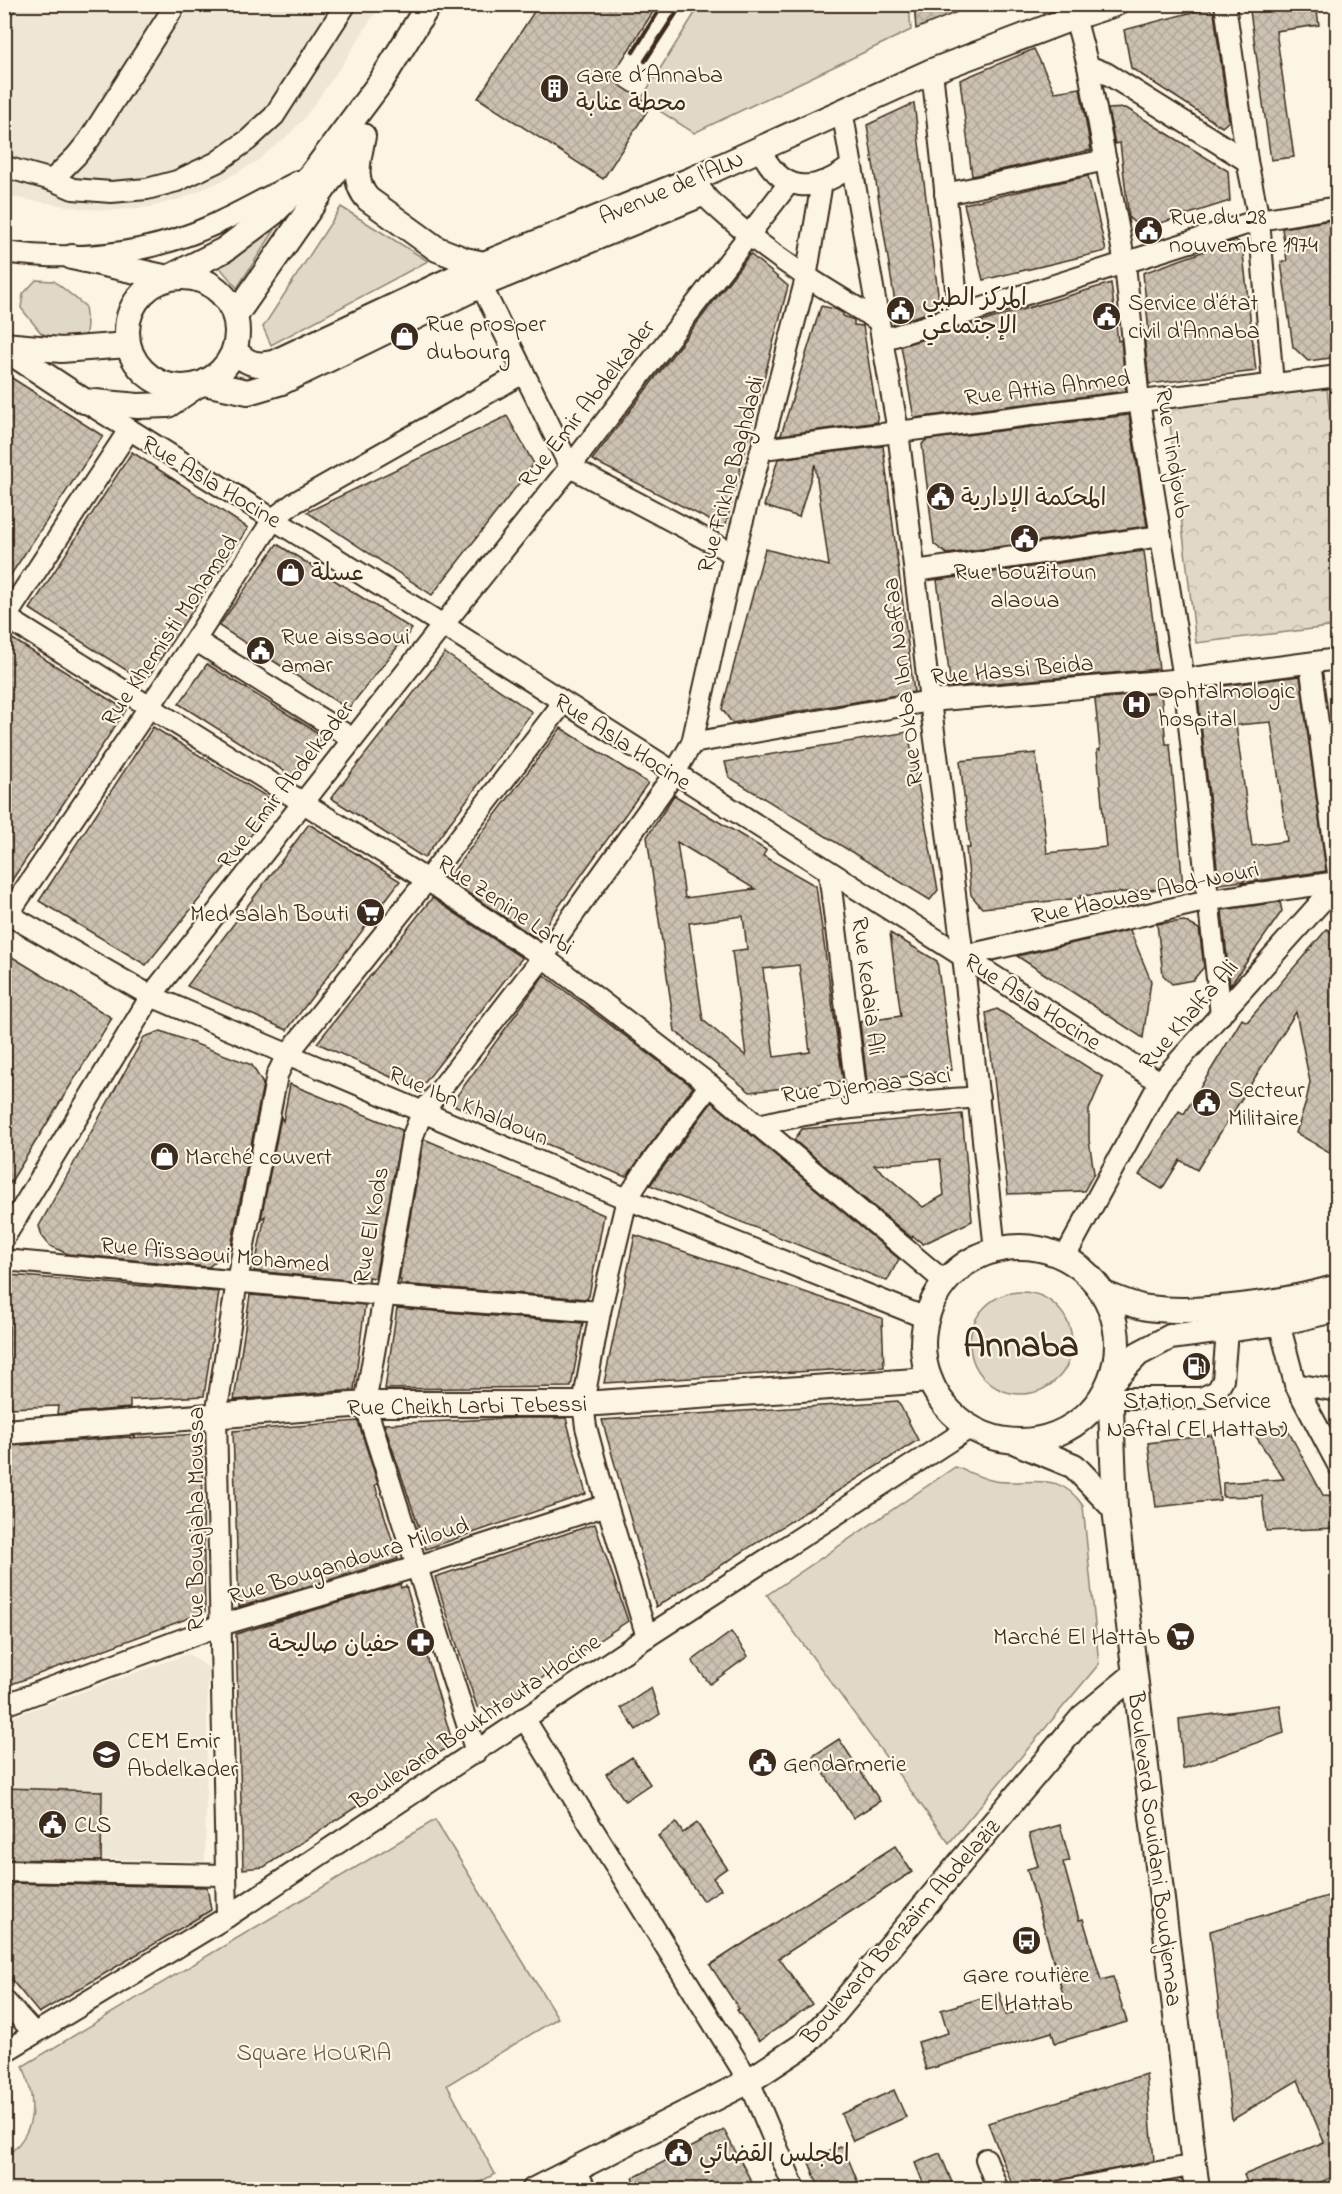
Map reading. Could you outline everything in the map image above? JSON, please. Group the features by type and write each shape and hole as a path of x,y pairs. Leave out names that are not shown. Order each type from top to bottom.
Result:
{"main road":[{"path":"72,257 168,278 185,276 202,280 216,288 228,301 237,327 235,350 228,363 217,375 200,384 178,387 161,384 146,375 135,362 128,345 126,328 130,311 139,296 152,285 168,278 224,250 273,213 312,174 380,83 429,4"},
{"path":"235,316 363,131 447,4"},
{"name":"Avenue de l'ALN","path":"235,350 242,359 249,363 265,365 273,363 698,187 760,148 932,71 1074,11 1115,4"},
{"path":"363,131 357,179 359,187 368,199 437,249 465,260 483,275"},
{"name":"Avenue de l'ALN","path":"200,384 248,392 282,382 483,275"},
{"path":"4,347 61,350 128,345"},
{"name":"Rue Asla Hocine","path":"4,347 84,401 138,406 168,405 200,384"},
{"path":"168,405 248,392"},
{"path":"1110,1390 1118,1353 1116,1322 1104,1294 1087,1272 1065,1257 1042,1249 1018,1246 995,1250 968,1262 945,1282 934,1299 923,1339 930,1380 940,1399 970,1427 1074,1466 1115,1509"},
{"path":"1104,1294 1129,1304 1149,1308 1205,1308 1266,1302 1338,1287"},
{"path":"1009,1440 1040,1439 1069,1428 1093,1409 1138,1354 1170,1337 1279,1323 1338,1309"},
{"name":"Rue Cheikh Larbi Tebessi","path":"4,1432 365,1404 584,1404 930,1380"},
{"name":"Boulevard Souidani Boudjemaa","path":"1110,1390 1115,1509 1197,2190"},
{"name":"Boulevard Benzaïm Abdelaziz","path":"534,2190 749,2081 806,2044 1083,1717 1134,1675"}],"street":[{"path":"52,180 89,140 176,4"},
{"path":"4,165 73,189 83,190 111,192 147,189 177,181 217,162 248,140 274,116 346,4"},
{"path":"1225,4 1247,161 1259,220 1274,384"},
{"name":"Rue Tindjoub","path":"1074,11 1088,66 1125,264 1139,401 1184,679 1221,1015"},
{"path":"1088,66 1106,73 1247,161"},
{"path":"932,71 959,316"},
{"name":"Rue Okba Ibn Naffaa","path":"842,110 898,431 963,956 995,1250"},
{"path":"760,148 770,169 789,183 804,185 822,182 836,177 850,166"},
{"path":"945,194 1106,160"},
{"path":"4,252 72,257 146,248 213,225 312,174"},
{"name":"Rue Frikhe Baghdadi","path":"674,774 693,743 734,554 806,278 822,182"},
{"name":"Rue Emir Abdelkader","path":"4,1238 151,996 442,625 570,467 789,183"},
{"path":"698,187 748,235 806,278 879,321"},
{"path":"882,340 1259,220 1338,207"},
{"path":"483,275 523,374 570,467 734,554"},
{"name":"Rue Khemisti Mohamed","path":"6,915 195,640 274,518 294,503 523,374"},
{"name":"Rue Attia Ahmed","path":"763,449 1338,376"},
{"name":"Rue Asla Hocine","path":"84,401 274,518 1160,1082"},
{"path":"5,618 129,430"},
{"path":"915,571 1161,536"},
{"name":"Rue Zenine Larbi","path":"5,618 427,880 543,957 710,1084 945,1282"},
{"path":"195,640 353,739"},
{"name":"Rue Hassi Beida","path":"693,743 930,701 1184,679 1338,659"},
{"path":"1310,663 1338,873"},
{"name":"Rue Bouajaha Moussa","path":"227,1917 216,1416 237,1281 277,1075 287,1055 427,880 563,703"},
{"name":"Rue El Kods","path":"476,1752 365,1404 412,1138 422,1113 543,957 674,774"},
{"name":"Rue Kedaia Ali","path":"829,872 858,1106"},
{"name":"Rue Haouas Abd-Nouri","path":"963,956 1209,900 1338,883"},
{"name":"Rue Khalfa Ali","path":"1065,1257 1160,1082 1338,883"},
{"name":"Rue Ibn Khaldoun","path":"6,915 151,996 627,1199 927,1318"},
{"path":"647,1637 607,1505 586,1427 584,1404 600,1312 627,1199 647,1168 710,1084"},
{"name":"Rue Djemaa Saci","path":"759,1125 858,1106 978,1097"},
{"name":"Rue Aïssaoui Mohamed","path":"4,1260 383,1295 600,1312"},
{"path":"1279,1323 1294,1384 1338,1465"},
{"path":"1110,1390 1201,1398 1216,1391 1223,1380 1227,1331"},
{"path":"1294,1384 1338,1391"},
{"name":"Boulevard Boukhtouta Hocine","path":"4,2052 227,1917 524,1718 970,1427"},
{"name":"Rue Bougandoura Miloud","path":"4,1706 221,1625 416,1567 607,1505"},
{"path":"524,1718 749,2081 795,2190"},
{"path":"4,1871 226,1875"},
{"path":"4,2000 34,2033"},
{"path":"986,2159 998,2190"},
{"path":"1066,2190 1195,2165"},
{"path":"575,2168 586,2190"}],"shaded area":[{"path":"18,5 380,5 303,120 257,161 226,179 183,198 151,207 115,210 84,209 5,196 4,26"},
{"name":"CEM Emir Abdelkader","path":"188,1654 208,1667 205,1861 101,1859 101,1791 5,1788 4,1720"}],"green space":[{"path":"700,5 909,5 911,30 694,133 641,99"},
{"path":"341,207 428,261 271,345 263,327"},
{"path":"282,219 237,288 217,264"},
{"path":"36,280 54,281 85,306 87,324 85,340 69,346 41,333 21,308 23,294"},
{"path":"1327,389 1330,416 1338,424 1337,626 1196,643 1168,408"},
{"path":"1021,1292 1041,1295 1050,1300 1064,1314 1069,1323 1072,1343 1069,1363 1064,1372 1050,1386 1041,1391 1021,1394 1001,1391 992,1386 978,1372 973,1363 970,1343 973,1323 978,1314 992,1300 1001,1295"},
{"path":"955,1467 995,1481 1054,1483 1064,1487 1083,1506 1099,1664 949,1843 767,1595"},
{"name":"Square HOURIA","path":"435,1820 558,2018 447,2085 495,2174 465,2190 5,2189 5,2157 23,2138 31,2116 31,2092 23,2066"}],"water":[{"path":"4,5 18,5 5,26"}],"building":[{"name":"Gare d´Annaba محطة عنابة","path":"539,4 658,4 610,79 651,105 603,179 478,98"},
{"path":"914,4 974,4 974,5 916,29"},
{"path":"1249,4 1316,4 1319,25 1276,31 1294,157 1271,160"},
{"path":"1208,8 1214,13 1229,121 1222,127 1131,68 1124,30"},
{"path":"1034,49 1055,92 1080,88 1091,150 972,176 960,80"},
{"path":"914,103 940,309 898,322 867,125"},
{"path":"1126,108 1228,171 1230,201 1142,229 1129,218 1120,143 1115,144 1108,109"},
{"path":"1088,176 1106,251 983,280 964,204"},
{"path":"1338,219 1338,357 1308,361 1293,347 1281,262 1287,261 1282,228"},
{"path":"1236,240 1242,245 1256,371 1149,384 1144,334 1149,333 1143,273"},
{"path":"750,254 788,286 725,528 592,460"},
{"path":"1111,283 1118,341 1121,340 1126,391 914,418 901,346"},
{"path":"821,306 835,309 843,313 843,316 854,320 854,325 863,326 878,422 781,435"},
{"path":"4,373 103,436 4,585"},
{"path":"1129,415 1147,526 947,554 934,544 922,444 926,440"},
{"path":"507,416 534,464 432,595 307,512"},
{"path":"883,446 914,692 732,723 722,709 765,549 829,566 815,464 799,517 764,506 778,459"},
{"path":"132,452 248,528 145,682 30,609"},
{"path":"277,544 412,629 348,709 219,626"},
{"path":"1144,551 1159,669 951,687 937,580"},
{"path":"11,638 126,710 4,892 4,648"},
{"path":"445,653 532,712 424,858 331,798"},
{"path":"207,664 323,736 292,776 179,704"},
{"path":"1300,676 1326,871 1219,884 1197,689","holes":["1271,722 1287,841 1252,846 1236,725"]},
{"path":"1161,693 1166,744 1170,744 1183,887 982,908 971,895 966,848 970,848 960,761 1036,753 1047,853 1106,847 1095,699"},
{"path":"153,727 277,803 146,965 39,901"},
{"path":"561,728 648,783 536,938 447,879"},
{"path":"908,732 938,890 930,900 729,777 725,762"},
{"path":"674,795 766,850 763,856 816,886 843,1081 750,1092 675,1031 647,837","holes":["677,842 755,889 685,898","743,916 747,949 732,951 746,1056 703,1020 689,923","799,965 810,1052 774,1057 763,969"]},
{"path":"309,824 400,881 287,1030 187,986"},
{"path":"432,898 522,958 419,1090 317,1043"},
{"path":"1280,902 1282,911 1230,986 1222,910"},
{"path":"1184,921 1199,929 1204,967 1193,980 1172,984 1163,975 1157,924"},
{"path":"1327,929 1338,937 1338,1157 1296,1133 1310,1082 1296,1012 1197,1170 1180,1160 1162,1189 1139,1175 1179,1111 1184,1114 1242,1019 1247,1022"},
{"path":"1130,930 1151,981 1143,1038 1017,956"},
{"path":"890,933 937,961 952,1070 867,1082 860,1022 901,1016"},
{"path":"4,952 112,1018 4,1193"},
{"path":"544,975 693,1087 627,1176 451,1104"},
{"path":"997,1009 1103,1077 1089,1110 1089,1140 1094,1173 1084,1191 1008,1194 986,1013"},
{"name":"Marché couvert","path":"161,1031 252,1065 263,1084 231,1247 209,1267 68,1254 50,1246 42,1236 39,1226 144,1037"},
{"path":"290,1084 402,1130 375,1278 369,1277 369,1282 254,1271 265,1216 261,1219 281,1117 283,1121"},
{"path":"712,1102 899,1259 887,1281 650,1185"},
{"path":"962,1114 972,1221 923,1244 913,1236 912,1238 794,1140 802,1129","holes":["940,1159 944,1195 923,1207 874,1165"]},
{"path":"424,1139 604,1215 587,1299 400,1284"},
{"path":"635,1235 882,1318 884,1367 604,1383"},
{"path":"9,1275 219,1292 204,1396 130,1400 130,1408 57,1414 58,1406 9,1408"},
{"path":"250,1295 365,1305 354,1390 234,1400"},
{"path":"397,1308 583,1323 571,1387 385,1389"},
{"path":"898,1401 918,1440 656,1607 602,1420"},
{"path":"566,1418 586,1494 426,1549 384,1424"},
{"path":"358,1421 398,1559 239,1607 233,1431"},
{"path":"1285,1425 1323,1495 1338,1496 1338,1528 1266,1531 1262,1496 1223,1497 1223,1483 1284,1479 1253,1432"},
{"path":"199,1434 196,1454 202,1455 205,1612 4,1687 4,1599 10,1446"},
{"path":"1212,1435 1220,1500 1156,1507 1148,1443"},
{"path":"595,1524 628,1621 491,1712 477,1707 435,1577"},
{"path":"400,1584 401,1588 406,1586 453,1744 264,1867 243,1869 236,1634"},
{"path":"731,1632 748,1656 710,1684 692,1661"},
{"path":"651,1688 660,1714 636,1730 621,1708"},
{"path":"1280,1705 1284,1733 1183,1769 1179,1719"},
{"path":"839,1739 880,1801 853,1818 813,1756"},
{"path":"632,1757 650,1784 625,1801 606,1774"},
{"name":"CLS","path":"4,1788 102,1791 101,1861 4,1859"},
{"path":"676,1823 683,1833 697,1823 727,1868 713,1878 721,1889 703,1901 658,1836"},
{"path":"1060,1825 1070,1861 1063,1862 1079,1920 1083,1919 1101,1980 1113,1977 1127,2022 1055,2043 1052,2032 926,2070 918,2042 948,2033 941,2010 999,1993 1006,2015 1064,1997 1027,1869 1038,1866 1029,1834"},
{"path":"895,1846 912,1872 779,1958 812,2004 759,2041 710,1965"},
{"path":"4,1883 207,1887 211,1910 39,2013 4,1971"},
{"path":"1338,1893 1338,2175 1302,2190 1250,2190 1244,2175 1324,2142 1298,2080 1232,2120 1210,1931"},
{"path":"1146,2074 1154,2161 1013,2187 988,2123"},
{"path":"894,2090 906,2117 853,2141 841,2114"},
{"path":"724,2130 756,2190 639,2190 633,2178"},
{"path":"843,2146 861,2190 820,2190 808,2160"},
{"path":"940,2153 955,2190 926,2190 915,2163"}],"railway":[{"path":"633,52 663,4"},
{"path":"645,61 682,4"}],"place":[{"name":"Gare d´Annaba محطة عنابة","path":"555,88"},
{"name":"Rue du 28 nouvembre 1974","path":"1148,230"},
{"name":"المركز الطبي الإجتماعي","path":"901,311"},
{"name":"Service d'état civil d'Annaba","path":"1107,316"},
{"name":"Rue prosper dubourg","path":"405,337"},
{"name":"المحكمة الإدارية","path":"940,497"},
{"name":"Rue bouzitoun alaoua","path":"1025,538"},
{"name":"عسلة","path":"290,572"},
{"name":"Rue aissaoui amar","path":"260,650"},
{"name":"Ophtalmologic hospital","path":"1137,704"},
{"name":"Med salah Bouti","path":"370,913"},
{"name":"Secteur Militaire","path":"1207,1103"},
{"name":"Marché couvert","path":"164,1156"},
{"name":"Station Service Naftal (El Hattab)","path":"1197,1367"},
{"name":"Marché El Hattab","path":"1181,1636"},
{"name":"حفيان صاليحة","path":"421,1643"},
{"name":"CEM Emir Abdelkader","path":"106,1754"},
{"name":"Gendarmerie","path":"762,1763"},
{"name":"CLS","path":"53,1824"},
{"name":"Gare routière El Hattab","path":"1026,1941"},
{"name":"المجلس القضائي","path":"678,2153"}],"district":[{"name":"Annaba","path":"1021,1343"}]}
